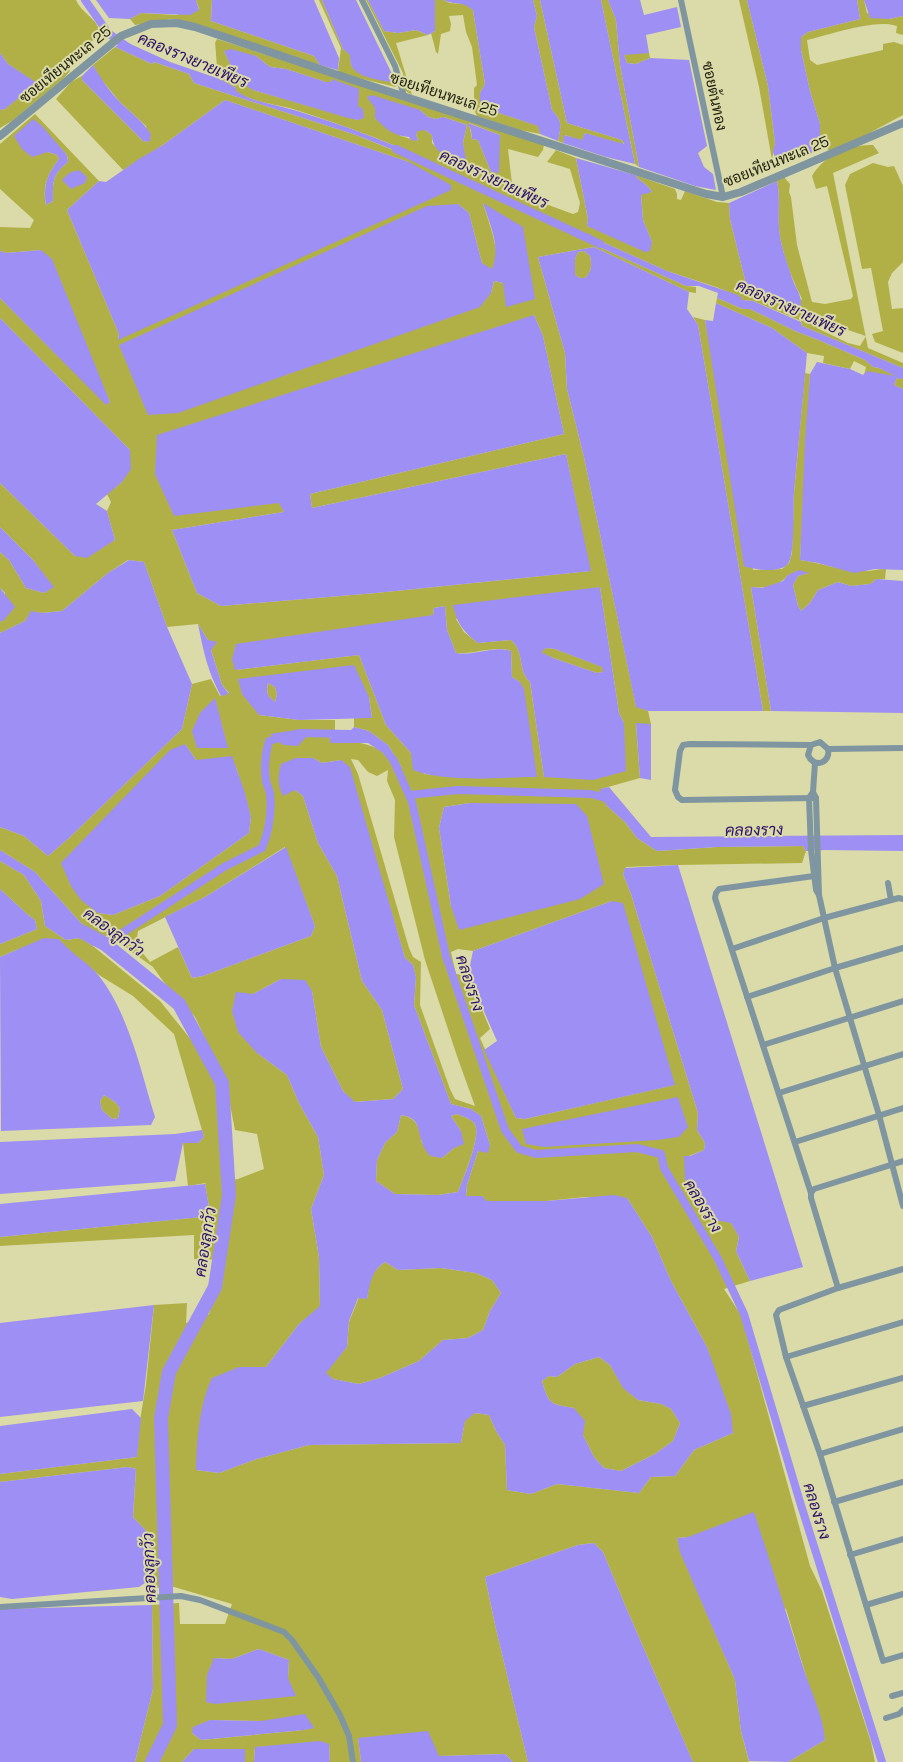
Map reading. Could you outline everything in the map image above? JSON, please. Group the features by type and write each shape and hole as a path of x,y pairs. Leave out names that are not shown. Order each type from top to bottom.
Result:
{"street":[{"path":"362,0 397,70 404,96"},
{"name":"ซอยต้นทอง","path":"680,0 723,197"},
{"name":"ซอยเทียนทะเล 25","path":"0,136 121,36 151,24 163,22 183,24 699,191 723,197 741,192 903,123"},
{"path":"813,796 682,800 678,798 675,790 680,751 683,745 811,745 820,742 828,749 829,756 825,761 815,763"},
{"path":"811,745 808,755 815,763 810,833 816,890 819,895"},
{"path":"828,749 903,748"},
{"path":"813,796 817,833 819,895 824,918 835,968 879,1115 903,1206"},
{"path":"814,876 719,889 715,898 811,1193 811,1198 838,1288"},
{"path":"888,883 892,900"},
{"path":"732,948 824,918 899,898 903,899"},
{"path":"747,997 835,968 903,948"},
{"path":"763,1045 903,1001"},
{"path":"779,1093 903,1054"},
{"path":"794,1142 903,1108"},
{"path":"811,1193 814,1189 903,1161"},
{"path":"903,1269 838,1288 778,1312 776,1315 786,1357 820,1454 883,1661 903,1655"},
{"path":"786,1357 903,1322"},
{"path":"803,1406 903,1378"},
{"path":"820,1454 903,1429"},
{"path":"834,1502 903,1482"},
{"path":"850,1555 903,1540"},
{"path":"866,1605 903,1594"},
{"path":"0,1606 154,1596 181,1596 200,1600 284,1632 292,1640 318,1677 340,1715 349,1736 353,1762"},
{"path":"892,1696 903,1693"},
{"path":"886,1718 899,1714 903,1710"}],"shaded area":[{"path":"0,0 76,0 96,23 101,34 64,63 70,71 64,78 12,121 0,128 0,110 5,109 36,83 8,64 0,53"},
{"path":"196,0 212,0 211,21 314,56 320,65 185,21 171,19 135,25 130,19 141,13 176,15 199,9"},
{"path":"319,0 322,0 343,49 350,54 351,65 391,82 393,76 396,87 341,74 338,70 341,48"},
{"path":"366,0 368,0 384,31 398,33 416,30 428,35 396,43 412,95 404,90 403,73"},
{"path":"435,0 466,4 473,10 485,84 480,93 484,112 496,112 539,126 540,134 520,130 477,116 474,110 474,88 477,85 472,47 466,32 463,15 449,16 451,24 450,31 441,34 438,54 436,52 431,33 435,31"},
{"path":"533,0 540,0 567,123 622,140 624,145 585,133 582,141 565,135 563,143 558,141 560,121 552,110 534,27 537,16"},
{"path":"601,0 608,0 616,20 620,65 639,167 635,164"},
{"path":"739,0 747,0 768,86 775,143 772,160 759,87"},
{"path":"857,0 864,0 867,13 889,19 903,16 903,35 896,33 897,26 877,24 852,28 807,40 810,60 817,65 883,50 883,44 894,42 903,45 903,115 862,137 829,151 820,135 820,124 810,91 801,50 801,37 808,32 860,19"},
{"path":"217,39 544,144 543,150 538,157 508,149 513,192 573,214 578,212 580,203 570,169 547,162 556,150 576,158 588,219 587,226 652,242 643,220 641,194 652,192 635,175 675,189 677,199 681,200 685,191 717,202 729,203 730,219 748,292 788,307 802,299 789,269 780,237 779,195 777,181 784,177 790,184 789,192 791,197 797,245 812,302 825,304 851,299 853,296 827,186 816,189 812,176 830,157 847,149 865,145 873,145 879,153 833,173 866,336 868,348 903,363 903,368 802,326 801,321 753,301 743,300 736,295 716,287 667,271 588,234 598,244 597,246 686,286 696,287 696,293 689,292 594,247 538,257 565,353 567,389 584,457 636,706 648,711 651,724 636,724 640,778 601,789 607,806 625,822 637,838 657,851 717,847 803,846 806,851 802,863 626,867 623,874 631,894 698,1113 697,1130 705,1143 704,1150 689,1156 685,1180 702,1207 715,1220 731,1222 739,1237 736,1251 750,1281 724,1289 741,1315 810,1566 822,1591 871,1742 875,1762 788,1762 825,1740 786,1609 688,1537 677,1538 681,1552 735,1680 741,1731 749,1762 693,1762 603,1552 594,1543 578,1545 485,1577 528,1762 513,1762 505,1754 439,1756 358,1738 361,1762 330,1762 329,1744 255,1747 254,1762 245,1762 245,1749 194,1749 182,1762 135,1762 153,1689 152,1605 179,1603 180,1624 225,1624 232,1604 174,1587 155,1588 150,1535 133,1517 136,1469 128,1467 0,1482 0,1474 137,1457 138,1433 146,1384 154,1305 187,1303 186,1323 209,1314 226,1260 194,1259 194,1235 0,1246 0,1237 201,1217 209,1207 206,1183 188,1186 183,1143 198,1143 204,1137 174,1034 133,996 99,975 66,948 59,939 16,950 0,957 0,944 37,929 35,920 0,889 0,861 24,875 41,901 45,926 66,940 80,938 93,946 160,1001 200,1051 218,1087 224,1181 238,1179 264,1169 257,1134 235,1130 225,1080 195,1017 163,981 153,967 110,936 99,936 81,923 35,872 0,850 0,827 24,836 48,856 69,838 182,729 192,684 211,679 220,696 229,693 222,685 208,640 198,624 167,627 144,562 128,560 108,573 62,611 42,613 31,612 25,621 0,633 0,622 4,619 5,593 0,588 0,552 9,560 26,588 44,593 53,587 33,560 0,527 0,483 75,556 115,540 107,511 111,502 107,494 122,482 130,450 0,318 0,298 106,404 110,402 41,250 6,253 0,251 0,227 30,228 34,220 0,189 0,144 35,114 99,181 67,210 119,334 118,339 409,162 225,100 163,145 123,170 56,99 71,82 82,76 82,80 143,141 149,142 146,126 120,102 100,78 93,65 115,47 152,64 154,62 189,74 194,83 356,135 405,155 403,149 335,123 293,109 241,95 235,91 236,88 219,78 215,43","holes":["224,51 256,56 270,67 286,69 326,82 331,83 332,79 358,106 358,120 253,90 230,63","375,108 420,110 428,117 436,119 443,117 467,125 463,143 465,160 447,158 432,143 432,135 425,130 418,130 416,134 418,141 401,136 375,118","469,123 500,135 498,153 499,168 491,172 478,140 472,139","55,142 67,155 68,162 56,175 54,179 53,201 46,205 45,186 49,175 59,159 57,155 48,152","483,203 534,299 503,283 494,281 491,293 458,204 469,213 482,263 492,270 497,256 493,235","534,315 543,336 564,434 310,494 312,508 566,454 590,571 376,593 221,606 197,593 172,530 284,512 280,503","819,318 836,326 866,336 860,346 848,343 817,328","600,587 619,713 624,723 544,777 530,682 524,672 520,655 515,644 511,640 478,643 464,632 456,619","445,606 447,630 456,653 470,653 498,649 511,651 512,677 520,682 536,777 457,777 424,774 411,753 386,725 359,655 235,670 433,615 434,608","238,679 369,697 372,718 354,718 354,727 369,731 388,745 402,768 394,769 385,755 372,746 358,742 329,738 335,730 335,720 299,720 259,715","185,744 196,760 236,767 251,817 249,833 160,896 113,915 98,913","313,758 322,763 341,760 405,958 413,965 416,977 414,1005 451,1104 471,1109 481,1116 490,1145 478,1151 467,1185 466,1196 482,1196 486,1201 546,1201 585,1197 627,1198 652,1237 671,1281 707,1347 733,1433 694,1450 675,1476 651,1477 639,1493 557,1484 531,1494 507,1490 505,1445 496,1431 489,1415 475,1413 465,1420 461,1443 309,1445 257,1459 219,1473 196,1470 239,1367 266,1367 299,1324 320,1307 319,1257 311,1209 324,1175 318,1137 299,1103 287,1075 257,1053 253,994 281,979 312,991 321,1047 343,1091 354,1102 393,1099 403,1089 382,1010 362,981 337,876 318,843 303,796 295,790","351,759 358,760 368,772 377,776 388,770 387,781 395,800 394,837 425,960 475,1106 455,1099 450,1089 420,1005 421,962 413,957 409,948 358,774","470,803 451,906 439,828 444,807","285,847 315,926 311,936 203,976 192,978 178,947 150,962 136,945 138,931 205,897","612,901 674,1085 525,1119 516,1118 480,1038 490,1029 468,975 456,974 451,952 458,949 473,951","259,1649 289,1660 288,1678 214,1658 232,1659","210,1720 261,1721 314,1727 304,1730 201,1740 192,1733"]},
{"path":"632,53 649,53 650,58 636,64 627,63 624,55"},
{"path":"873,163 888,167 894,166 903,186 903,262 892,273 888,282 892,309 903,308 903,353 875,342 872,334 883,331 871,268 862,269 845,185 850,174"},
{"path":"584,251 590,256 591,268 585,278 580,278 575,275 575,259 578,252"},
{"path":"717,298 743,309 750,309 795,331 865,360 873,367 879,368 903,379 903,389 894,385 897,378 864,375 866,367 854,361 850,369 823,363 824,356 807,353 772,328 716,303"},
{"path":"693,317 705,320 753,570 782,569 789,563 792,553 794,493 805,373 810,374 800,560 856,571 886,569 885,579 877,579 870,584 851,586 838,582 818,590 810,603 801,611 798,606 793,585 798,576 808,573 788,575 781,582 772,586 762,588 751,587 771,711 763,711 698,325"},
{"path":"546,648 555,649 603,667 603,672 597,673 540,652"},
{"path":"268,683 275,687 277,694 275,702 268,694"},
{"path":"104,1095 115,1102 120,1108 118,1118 112,1119 102,1110 100,1101"},
{"path":"457,1114 473,1122 476,1128 474,1146 468,1167 458,1192 438,1195 395,1194 376,1181 377,1160 385,1143 397,1132 401,1115 407,1116 417,1124 422,1143 442,1158 454,1148 461,1131 451,1116"},
{"path":"385,1262 398,1270 441,1268 476,1273 492,1280 501,1293 490,1311 483,1330 468,1338 443,1340 419,1361 380,1378 359,1384 333,1379 325,1373 347,1347 349,1322 359,1297 367,1299 370,1282 376,1270"},
{"path":"599,1357 610,1365 624,1388 638,1400 661,1404 671,1409 680,1423 673,1441 655,1454 621,1471 604,1468 594,1457 583,1435 574,1408 552,1402 547,1395 542,1381 549,1376 557,1377 575,1364"}],"water":[{"path":"96,0 196,0 199,10 190,15 141,13 130,19 109,18"},
{"path":"212,0 314,0 339,58 338,70 320,65 314,56 211,21"},
{"path":"322,0 356,0 393,76 391,82 362,75 353,68 350,55 343,49"},
{"path":"368,0 435,0 435,31 428,35 416,30 398,33 384,31"},
{"path":"444,0 533,0 537,16 534,27 552,110 560,121 558,141 540,134 538,126 496,112 484,112 480,110 480,93 485,84 473,10 465,5"},
{"path":"540,0 601,0 635,164 606,157 563,143 564,135 582,140 585,133 624,144 622,140 567,123"},
{"path":"608,0 640,0 644,15 677,7 681,27 646,35 649,53 624,55 627,63 636,64 650,58 689,60 707,146 698,153 704,167 713,174 716,190 695,186 639,167 620,65 616,20"},
{"path":"747,0 857,0 860,19 808,32 801,37 801,50 810,91 820,124 820,135 826,145 804,157 803,152 793,155 794,161 782,165 777,164 773,152 775,143 768,86"},
{"path":"864,0 903,0 903,16 889,19 870,18"},
{"path":"124,41 170,62 220,79 236,88 236,91 242,95 249,98 294,110 349,128 403,149 406,155 356,135 194,83 189,74 154,62 152,64 115,47"},
{"path":"231,49 256,56 270,67 286,69 326,82 331,82 332,79 359,89 358,106 363,109 364,118 358,120 348,118 253,90 238,81 224,51"},
{"path":"0,53 8,64 37,83 5,109 0,110"},
{"path":"93,65 113,94 148,130 151,135 149,142 143,141 82,80 82,76"},
{"path":"372,95 420,110 428,117 436,119 443,117 467,125 463,143 466,160 454,159 443,154 435,146 432,135 425,130 418,131 416,134 418,141 411,140 409,137 398,135 390,131 375,118 375,108 367,97"},
{"path":"225,100 409,162 451,185 451,190 118,340 119,334 67,210 99,181 106,182 139,159 163,145"},
{"path":"33,119 42,126 67,155 68,162 59,171 54,179 53,201 46,205 45,192 47,180 51,170 59,159 57,155 48,152 32,157 22,149 14,136"},
{"path":"468,123 500,135 499,173 491,172 478,140 472,139"},
{"path":"576,158 635,175 650,189 652,192 641,195 643,220 652,242 650,251 645,252 587,226 588,219"},
{"path":"79,170 87,177 85,183 71,189 62,180 69,173"},
{"path":"777,181 781,241 792,278 801,300 801,310 791,312 778,301 748,292 730,219 729,203"},
{"path":"483,203 523,227 535,299 506,307 503,283 494,281 491,293 480,307 178,413 148,415 119,345 427,206 458,204 469,213 482,263 492,269 495,252 494,236"},
{"path":"588,233 598,240 667,271 738,295 743,300 753,301 801,322 802,326 903,368 903,379 897,378 894,385 903,389 903,570 875,569 854,573 818,563 800,560 805,440 810,374 817,362 850,369 863,375 867,371 895,376 879,368 873,367 865,360 795,331 750,309 743,309 717,298 718,293 699,286 686,286 597,246 597,244 590,240"},
{"path":"594,247 689,292 687,309 698,325 763,711 648,711 636,707 584,457 567,389 565,353 538,257","holes":["584,251 590,256 591,268 589,273 585,278 580,278 575,275 575,259 578,252"]},
{"path":"41,250 52,259 110,402 106,405 0,298 0,251 6,253"},
{"path":"716,303 772,328 807,353 794,493 791,556 786,566 775,570 761,570 744,566 705,320 713,321"},
{"path":"534,315 543,336 564,434 310,494 312,508 566,454 591,571 376,593 221,606 197,593 172,530 284,512 279,503 174,516 155,474 157,435"},
{"path":"0,318 130,450 131,469 122,482 96,504 107,511 115,540 87,558 75,556 0,483"},
{"path":"0,527 33,560 54,587 44,593 26,588 9,560 0,552"},
{"path":"129,560 144,562 167,627 192,684 182,729 69,838 48,856 24,836 0,827 0,633 25,621 31,611 42,613 62,611 108,573"},
{"path":"799,570 809,573 798,576 793,585 798,606 801,611 810,603 818,590 838,582 851,586 870,584 877,579 903,581 903,713 771,711 751,587 762,588 783,581 788,575"},
{"path":"600,587 619,713 624,723 626,771 593,780 544,777 530,682 524,672 520,655 515,644 511,640 478,643 461,627 456,617 453,605","holes":["546,648 555,649 602,667 603,672 597,673 553,658 541,652"]},
{"path":"0,588 15,607 4,620 0,622"},
{"path":"445,606 447,630 456,653 463,654 498,649 511,651 512,677 520,682 524,689 537,777 457,778 441,777 413,770 411,753 386,725 359,655 235,670 232,659 236,644 433,615 434,608"},
{"path":"198,624 208,640 217,642 211,650 222,685 229,694 221,696 216,687 209,670"},
{"path":"354,665 369,697 372,718 299,720 259,715 242,694 238,679","holes":["268,683 275,687 277,694 275,702 268,694"]},
{"path":"215,698 228,748 197,748 192,731 200,713"},
{"path":"636,723 651,724 651,780 640,778"},
{"path":"354,727 369,731 388,745 402,768 395,769 383,753 368,743 331,743 329,738 348,733"},
{"path":"296,730 306,737 298,746 283,745 270,734"},
{"path":"185,744 196,760 232,756 245,793 251,817 249,833 160,896 113,915 98,913 81,900 71,886 61,863 170,750"},
{"path":"296,758 313,758 322,763 341,760 350,767 405,958 413,965 416,977 414,1005 451,1104 471,1109 481,1116 490,1145 488,1153 478,1151 467,1185 466,1196 482,1196 487,1201 546,1201 614,1195 627,1198 652,1237 671,1281 707,1347 731,1414 733,1433 694,1450 675,1476 651,1477 639,1493 557,1484 531,1494 507,1490 505,1445 496,1431 489,1415 475,1413 465,1421 461,1443 309,1445 257,1459 219,1473 196,1470 201,1411 212,1378 239,1367 266,1367 299,1324 320,1306 319,1257 311,1209 324,1175 318,1137 299,1103 287,1075 257,1053 238,1032 232,1011 236,992 253,994 281,979 305,980 312,991 321,1047 343,1091 355,1102 393,1099 403,1089 382,1010 362,981 337,876 318,843 303,796 295,790 283,796 279,780 281,764","holes":["457,1114 473,1122 476,1128 474,1146 468,1167 458,1192 438,1195 395,1194 376,1181 377,1160 385,1143 397,1132 401,1115 407,1116 415,1121 423,1146 430,1156 442,1158 454,1148 464,1144 461,1131 451,1116","385,1262 398,1270 441,1268 476,1273 492,1280 501,1293 490,1311 483,1330 468,1338 443,1340 419,1361 380,1378 359,1384 333,1379 326,1373 347,1347 349,1321 358,1298 367,1299 372,1278 380,1266","599,1357 610,1365 623,1388 638,1400 661,1404 671,1409 680,1423 673,1441 655,1454 621,1471 604,1468 594,1457 583,1435 585,1421 574,1408 552,1402 547,1395 542,1381 549,1376 557,1377 575,1364"]},
{"path":"609,787 651,837 903,835 903,851 806,851 803,846 717,847 657,851 637,838 625,822 607,806 599,795 600,789"},
{"path":"470,803 576,804 587,816 604,884 580,899 459,930 451,906 439,828 444,807"},
{"path":"286,847 315,926 311,936 203,976 192,978 165,917 205,897"},
{"path":"0,850 35,872 81,923 99,936 100,942 93,946 80,938 66,940 45,926 41,901 24,875 0,861"},
{"path":"678,865 803,1267 750,1281 736,1251 739,1237 731,1223 715,1220 702,1207 685,1180 684,1156 690,1156 704,1150 705,1143 697,1130 698,1113 631,894 623,874 625,868"},
{"path":"0,889 35,920 37,929 0,944"},
{"path":"612,901 623,903 675,1085 525,1119 516,1118 484,1050 497,1041 468,975 473,951"},
{"path":"44,938 59,939 68,949 95,971 109,991 118,1008 133,1044 155,1117 151,1125 1,1131 0,957","holes":["104,1095 115,1102 120,1108 118,1118 112,1119 102,1110 100,1101"]},
{"path":"678,1097 688,1127 679,1137 657,1140 544,1147 526,1144 522,1129"},
{"path":"202,1130 204,1137 198,1143 183,1143 175,1181 0,1194 0,1142 175,1134"},
{"path":"205,1184 209,1207 202,1217 0,1237 0,1204"},
{"path":"154,1305 143,1401 0,1417 0,1323"},
{"path":"132,1409 141,1418 137,1457 0,1474 0,1426"},
{"path":"128,1467 136,1469 133,1517 150,1535 154,1577 139,1587 12,1599 0,1597 0,1482"},
{"path":"754,1512 824,1731 825,1740 788,1762 749,1761 741,1731 735,1680 680,1552 677,1538 688,1537"},
{"path":"594,1543 603,1552 693,1762 528,1762 485,1577 578,1545"},
{"path":"152,1605 153,1689 135,1762 0,1762 0,1609"},
{"path":"259,1649 289,1660 288,1678 296,1696 215,1704 206,1702 207,1675 214,1658 232,1659"},
{"path":"305,1714 314,1728 201,1740 192,1733 193,1727 210,1720 261,1721"},
{"path":"428,1731 439,1756 505,1754 513,1762 361,1762 358,1738"},
{"path":"320,1741 329,1744 330,1762 254,1762 255,1747"},
{"path":"194,1749 245,1749 245,1762 182,1762"}],"waterway":[{"name":"คลองรางยายเพียร","path":"85,0 108,33 129,48"},
{"name":"คลองรางยายเพียร","path":"396,149 600,244"},
{"name":"คลองราง","path":"105,944 224,867 262,848 268,828 271,800 265,771 269,741 299,733 351,734"},
{"name":"คลองราง","path":"393,759 412,802 446,956 505,1130 519,1149 536,1154 637,1148 661,1154 664,1168 718,1259 744,1314 800,1502 882,1762"},
{"name":"คลองราง","path":"409,795 458,790 591,794 609,799"},
{"name":"คลองลูกวัว","path":"83,932 105,944 179,1004 222,1083 229,1195 215,1287 169,1372 161,1418 170,1725 152,1762"}]}
